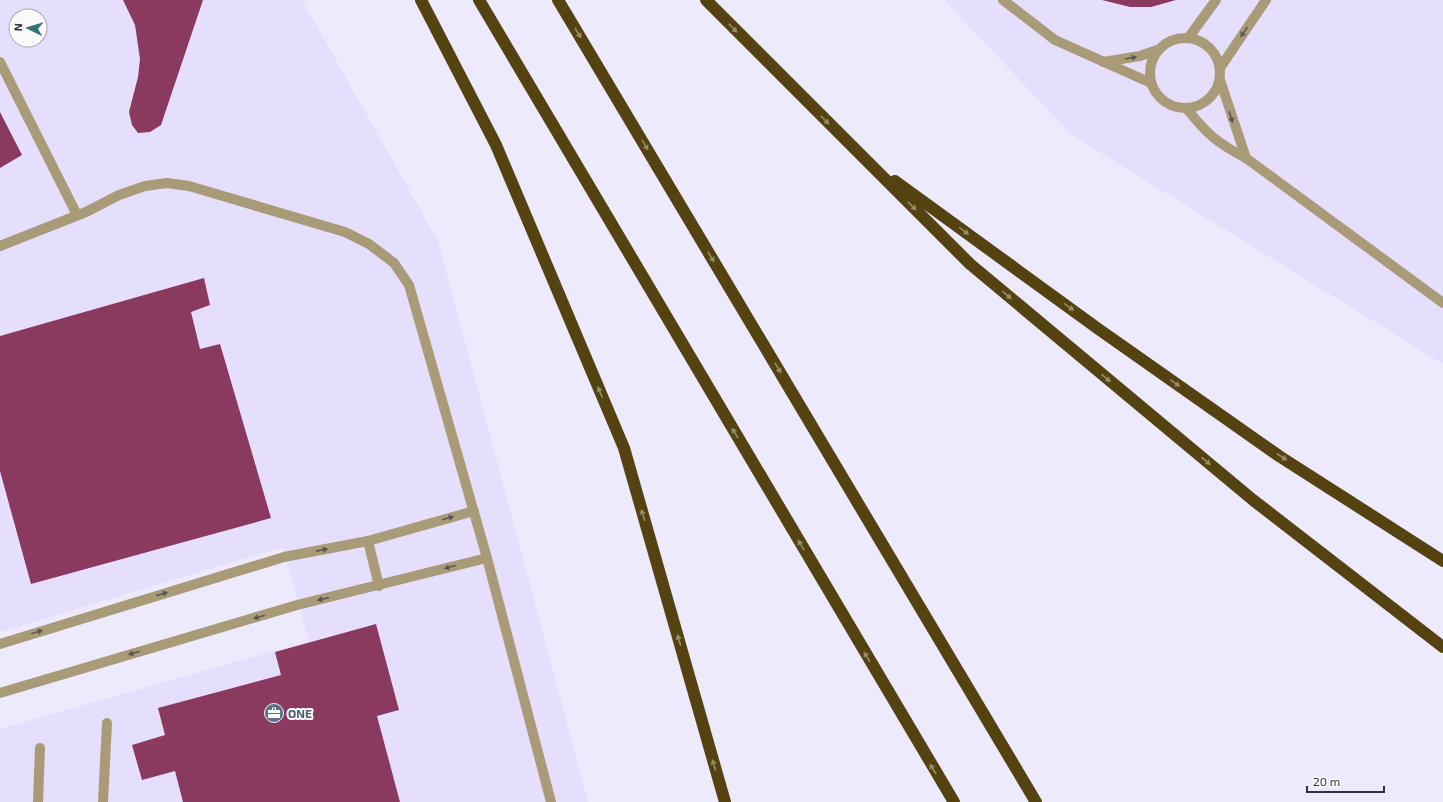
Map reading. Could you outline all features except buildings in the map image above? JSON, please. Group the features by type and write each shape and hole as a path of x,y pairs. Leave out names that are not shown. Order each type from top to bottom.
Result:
{"highway":[{"path":"421,0 496,145 624,448 725,802"},
{"path":"479,0 906,724 954,802"},
{"path":"558,0 1036,802"},
{"path":"706,0 970,264 1252,500 1443,647"},
{"path":"864,159 1097,328 1279,456 1443,561"}],"lane":[{"path":"1003,0 1056,40 1150,83"},
{"path":"1188,37 1216,0"},
{"path":"1220,68 1266,0"},
{"path":"1220,80 1216,90 1208,100 1198,106 1187,108 1175,107 1164,102 1156,94 1150,83 1149,72 1152,60 1157,50 1166,42 1177,38 1188,37 1200,41 1209,47 1216,56 1220,68 1220,80 1246,158"},
{"path":"1103,62 1140,56 1157,50"},
{"path":"0,62 77,215"},
{"path":"1187,108 1204,130 1222,145 1246,158 1443,303"},
{"path":"0,246 77,215 119,195 145,186 167,183 189,186 345,232 369,244 394,263 409,285 487,558 551,802"},
{"path":"0,644 284,557 368,541 474,511"},
{"path":"368,541 379,586"},
{"path":"0,693 296,606 487,558"},
{"path":"103,802 107,723"},
{"path":"38,802 40,748"}],"shaded area":[{"path":"0,0 302,0 438,241 588,802 0,802 0,729 309,641 283,547 0,632"},
{"path":"944,0 1443,0 1443,364 1072,135"}],"place":[{"name":"ONE","path":"274,713"}]}
